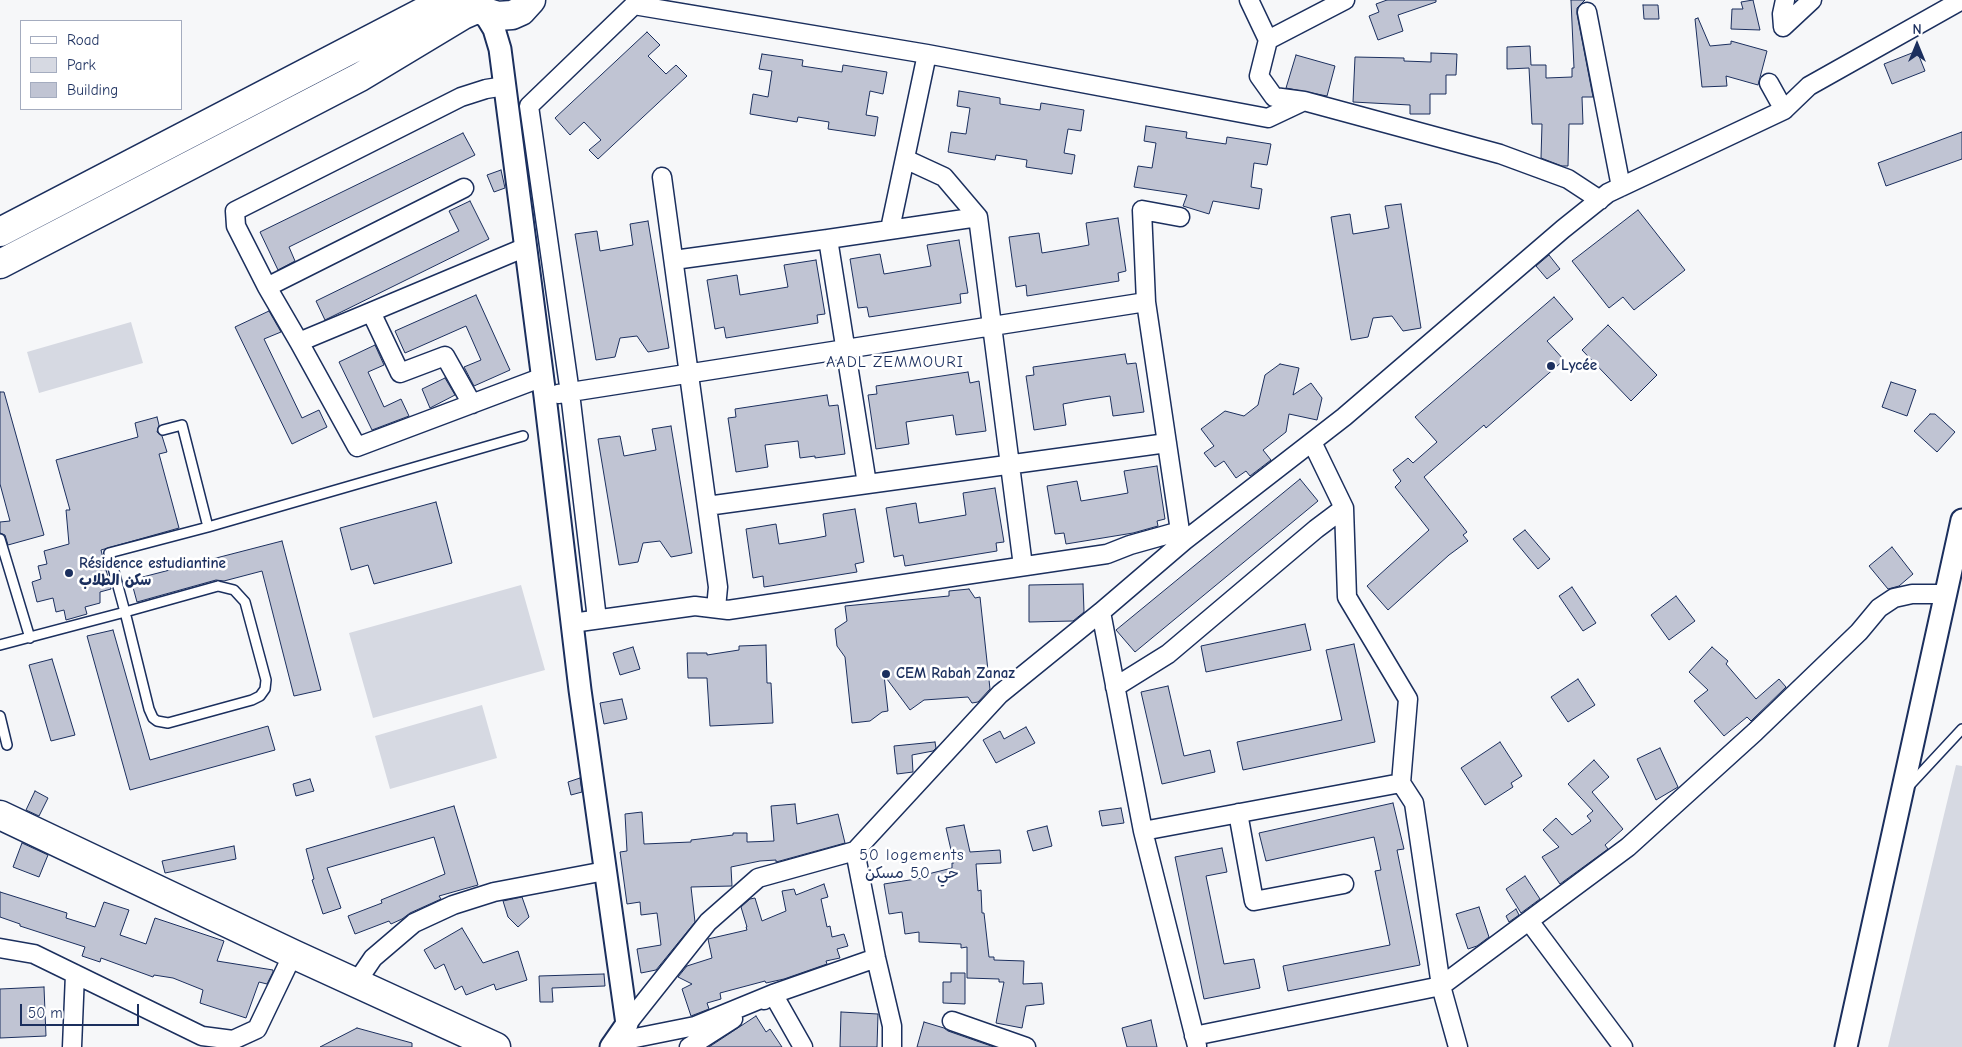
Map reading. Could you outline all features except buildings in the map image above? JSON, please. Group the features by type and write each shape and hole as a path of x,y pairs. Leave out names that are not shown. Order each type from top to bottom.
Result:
{"main road":[{"path":"0,232 446,0"},
{"path":"0,264 360,77 478,6 497,16 521,7"},
{"path":"0,815 483,1045"}],"street":[{"path":"1249,0 1268,40 1259,76 1274,97 1304,101 1500,154 1568,179 1600,200"},
{"path":"1268,40 1345,0"},
{"path":"1785,0 1782,14 1783,27 1812,0"},
{"path":"613,1044 708,922 758,878 855,851 1000,694 1101,612 1182,536 1344,417 1563,229 1600,200 1620,187 1784,110 1809,86 1962,0"},
{"path":"597,619 570,393 528,106 634,5 927,54 1268,118 1304,101"},
{"path":"478,6 494,29 500,50 544,387 580,690 627,1024"},
{"path":"500,50 502,37 521,7"},
{"path":"1587,12 1620,187"},
{"path":"890,230 927,54"},
{"path":"1769,83 1784,110"},
{"path":"505,86 486,89 461,97 234,212 236,226 267,287 357,448 472,404 544,387 570,393 1146,302"},
{"path":"1268,118 1274,97"},
{"path":"905,159 944,177 978,217 1023,566"},
{"path":"662,177 718,586 716,608"},
{"path":"267,287 464,188"},
{"path":"1180,216 1142,210 1146,302 1182,536"},
{"path":"674,260 828,240 978,217"},
{"path":"828,240 867,484"},
{"path":"299,342 526,247"},
{"path":"371,312 400,373 445,356 472,404"},
{"path":"1312,442 1344,508 1347,597 1408,699 1401,783 1414,803 1441,986 1458,1047"},
{"path":"707,506 1167,443"},
{"path":"1116,687 1168,654 1316,529 1344,508"},
{"path":"1846,1047 1962,520"},
{"path":"572,623 694,606 728,610 1107,554 1130,545 1182,536"},
{"path":"1101,612 1143,831 1196,1042 1441,986 1628,847 1762,725 1859,632 1879,608 1894,598 1912,594 1946,594"},
{"path":"1143,831 1401,783"},
{"path":"1238,813 1254,901 1344,884"},
{"path":"855,851 876,958 892,1026 892,1047"},
{"path":"356,983 372,958 414,923 453,905 494,892 606,871"},
{"path":"1529,921 1623,1047"},
{"path":"0,948 34,954 202,1036 241,1041 257,1029 293,954"},
{"path":"613,1044 695,1026 773,994 876,958"},
{"path":"72,1047 75,974"},
{"path":"689,1047 773,994"},
{"path":"773,994 803,1047"},
{"path":"952,1021 1026,1047"}],"lane":[{"path":"163,430 182,424 208,527"},
{"path":"0,645 30,638 125,612 218,586 234,590 245,602 266,680 263,693 256,699 172,722 162,723 153,718 149,709 125,612 109,554 523,436"},
{"path":"0,539 30,638"},
{"path":"0,716 7,745"},
{"path":"1902,794 1962,729"}],"green space":[{"path":"131,322 143,363 39,393 27,352"},
{"path":"521,585 545,670 373,718 349,633"},
{"path":"482,705 497,758 390,789 375,736"},
{"path":"1956,765 1962,766 1962,1047 1888,1047"}],"place":[{"name":"Lycée","path":"1551,366"},
{"name":"Résidence estudiantine سكن الطلاب","path":"69,573"},
{"name":"CEM Rabah Zanaz","path":"886,674"}],"district":[{"name":"AADL ZEMMOURI","path":"895,362"},
{"name":"50 logements حي 50 مسكن","path":"912,864"}]}
